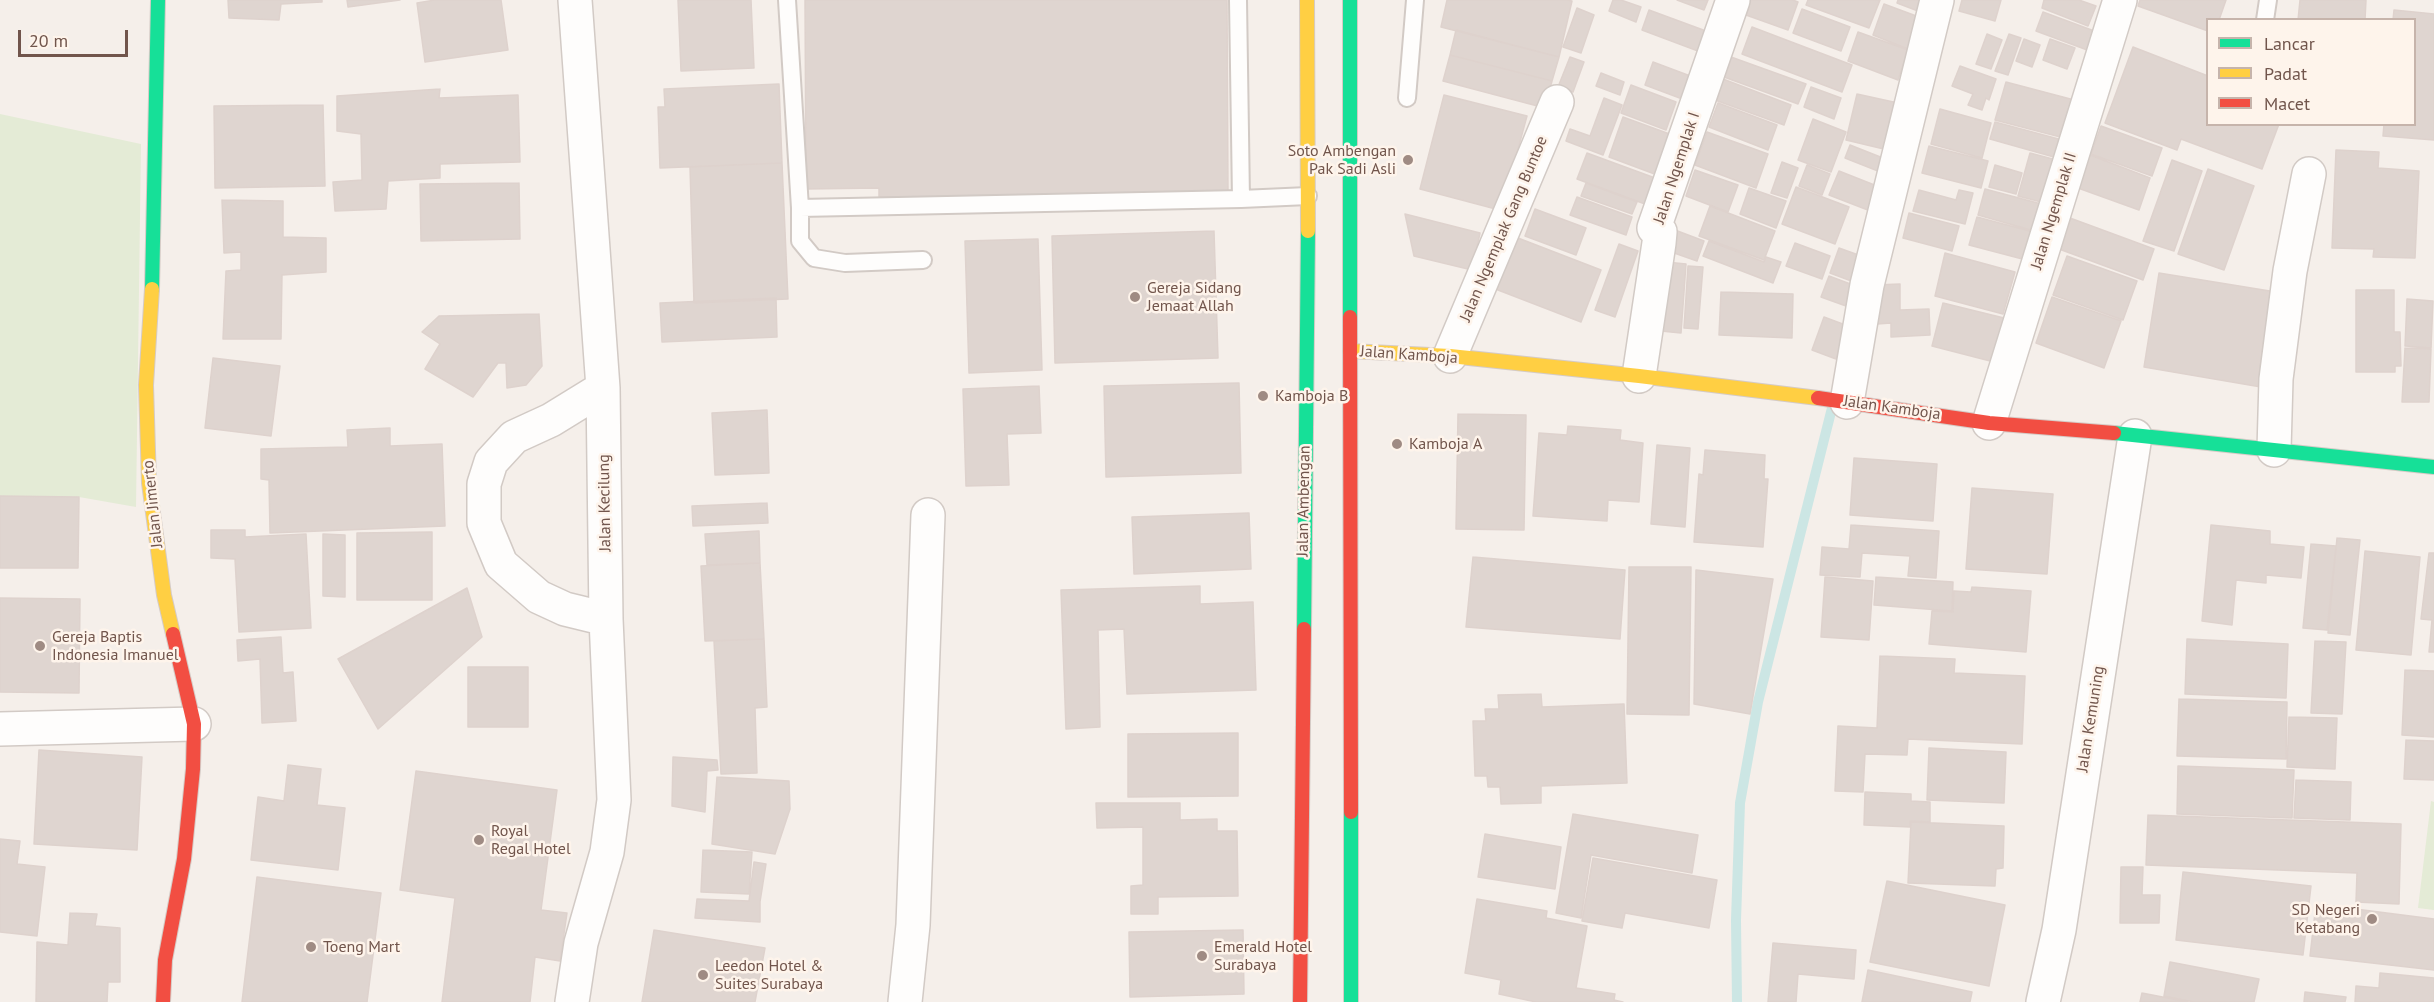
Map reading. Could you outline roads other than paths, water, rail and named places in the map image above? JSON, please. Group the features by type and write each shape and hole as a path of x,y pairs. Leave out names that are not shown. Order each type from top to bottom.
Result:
{"street":[{"name":"Jalan Jimerto","path":"158,0 152,299 146,385 149,483 164,595 194,724 194,769 184,859 165,960 164,1002"},
{"name":"Jalan Kecilung","path":"572,1002 581,943 607,852 614,800 606,619 603,388 575,0"},
{"name":"Jalan Ambengan","path":"1300,1002 1308,196 1307,0"},
{"path":"1350,0 1351,1002"},
{"name":"Jalan Ngemplak I","path":"1639,376 1659,243 1660,232 1654,228 1733,0"},
{"path":"1838,400 1937,0"},
{"name":"Jalan Ngemplak II","path":"1989,423 2120,0"},
{"name":"Jalan Ngemplak Gang Buntoe","path":"1450,356 1557,102"},
{"path":"2274,450 2279,357 2290,271 2309,174"},
{"name":"Jalan Kamboja","path":"1350,351 1450,356 1639,376 1838,400 1989,423 2434,467"},
{"path":"603,388 551,420 514,436 491,462 484,484 484,523 501,564 539,597 565,609 606,619"},
{"name":"Jalan Kemuning","path":"2043,1002 2059,930 2135,436"},
{"path":"905,1002 913,925 928,515"},
{"path":"0,729 194,724"}],"lane":[{"path":"788,0 800,241 814,258 845,263 923,261"},
{"path":"1238,0 1241,199"},
{"path":"1407,98 1415,0"},
{"path":"2265,18 2268,0"},
{"path":"800,208 1308,196"}],"waterway":[{"path":"1737,1002 1736,920 1740,803 1758,702 1833,404"}],"place":[{"name":"Soto Ambengan Pak Sadi Asli","path":"1408,160"},
{"name":"Gereja Sidang Jemaat Allah","path":"1135,297"},
{"name":"Kamboja B","path":"1263,396"},
{"name":"Kamboja A","path":"1397,444"},
{"name":"Gereja Baptis Indonesia Imanuel","path":"40,646"},
{"name":"Royal Regal Hotel","path":"479,840"},
{"name":"SD Negeri Ketabang","path":"2372,919"},
{"name":"Toeng Mart","path":"311,947"},
{"name":"Emerald Hotel Surabaya","path":"1202,956"},
{"name":"Leedon Hotel & Suites Surabaya","path":"703,975"}]}
